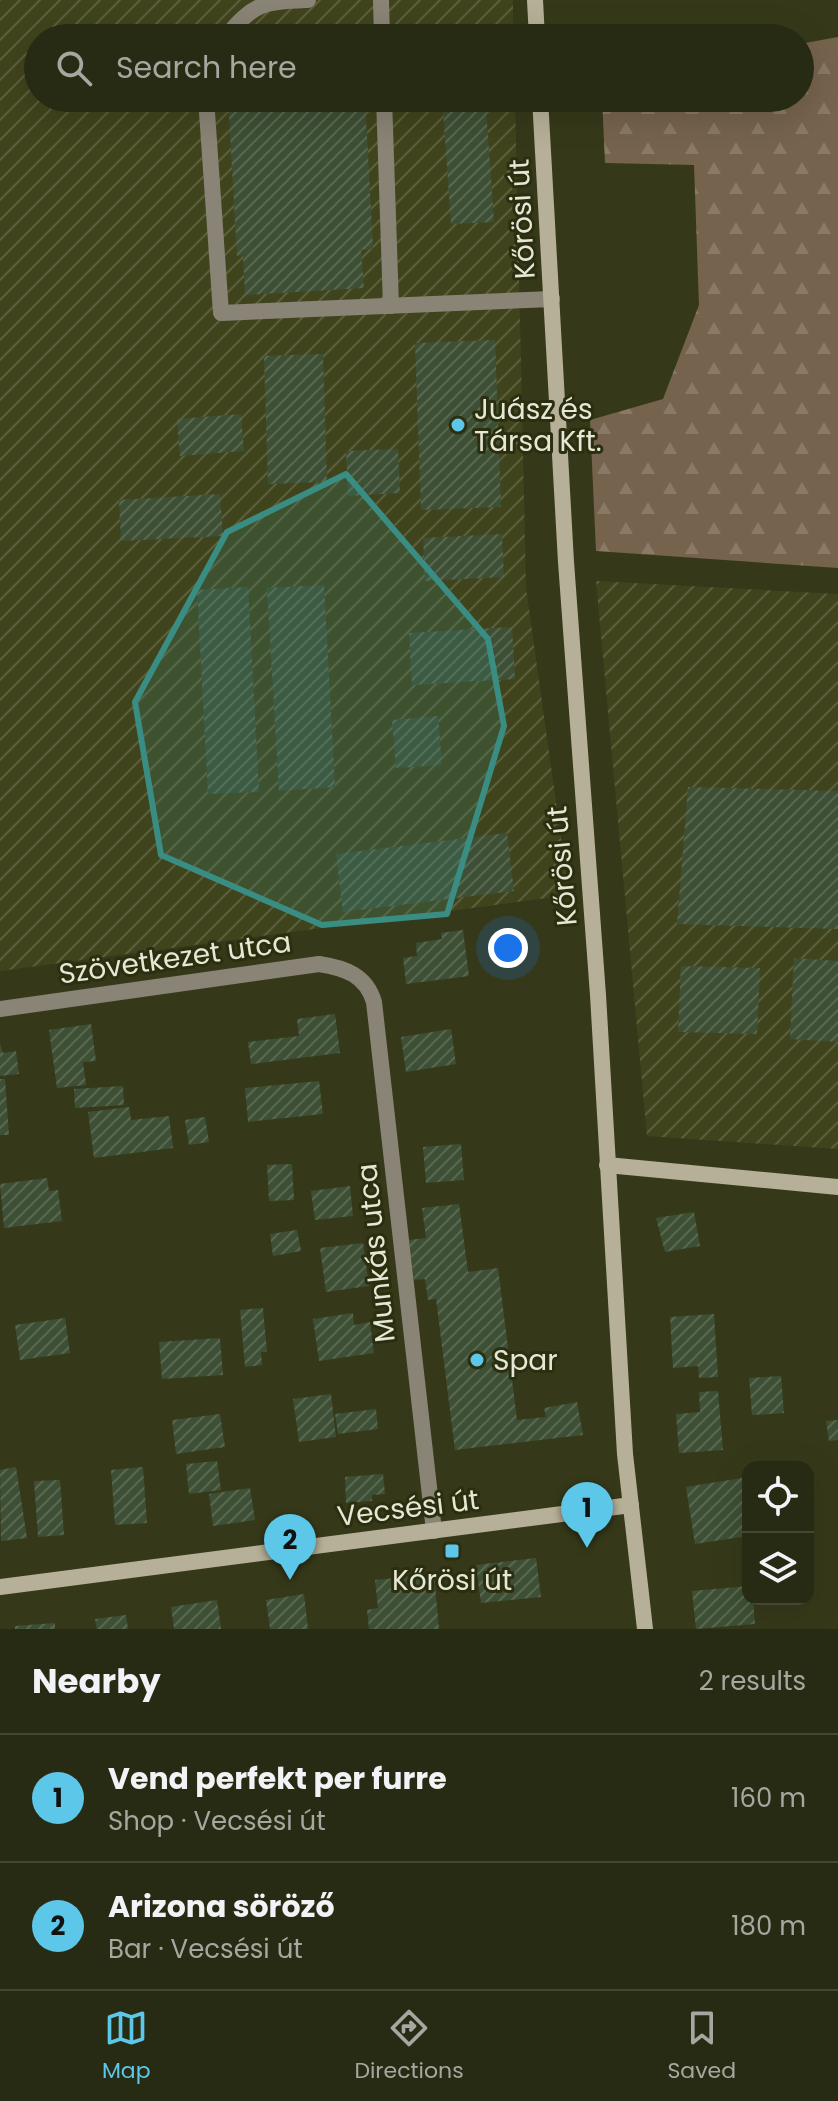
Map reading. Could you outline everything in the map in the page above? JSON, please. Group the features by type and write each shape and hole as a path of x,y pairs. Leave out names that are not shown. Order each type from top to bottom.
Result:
{"main road":[{"path":"535,0 536,24"},
{"name":"Kőrösi út","path":"541,112 566,562 598,995 625,1454 645,1629"},
{"path":"607,1165 838,1187"},
{"name":"Vecsési út","path":"0,1587 631,1505"}],"street":[{"path":"239,24 253,9 269,2 308,0"},
{"path":"381,0 382,24"},
{"path":"207,112 221,313 552,299"},
{"path":"384,112 391,306"},
{"name":"Szövetkezet utca","path":"0,1009 319,964 334,966 355,975"},
{"name":"Munkás utca","path":"355,975 371,991 374,1002 434,1531"}],"highlighted area":[{"path":"346,474 488,639 504,726 447,914 322,925 161,855 135,702 227,532"}],"shaded area":[{"path":"0,0 513,0 513,24 24,24 24,112 515,112 526,588 569,895 0,971"},
{"path":"596,581 838,594 838,1149 647,1136"}],"green space":[{"path":"838,37 838,568 596,551 590,420 663,399 699,305 694,165 605,163 603,112 814,112 814,41"}],"building":[{"path":"229,112 366,112 373,249 361,250 364,288 245,295 243,255 237,256"},
{"path":"443,112 486,112 494,222 451,224"},
{"name":"Juász és Társa Kft.","path":"495,340 501,507 421,510 415,343"},
{"path":"323,354 327,482 268,484 264,356"},
{"path":"241,414 244,451 180,456 177,419"},
{"path":"398,449 400,493 348,496 346,451"},
{"path":"220,494 223,536 121,541 119,500"},
{"path":"502,534 504,577 425,581 423,538"},
{"path":"324,585 335,787 279,791 267,588"},
{"path":"248,587 259,792 208,794 197,590"},
{"path":"512,627 515,679 412,685 409,633"},
{"path":"438,716 442,765 396,768 392,720"},
{"path":"688,787 838,791 838,929 677,924"},
{"path":"507,833 514,891 343,912 336,854"},
{"path":"463,930 469,976 406,984 403,958 417,956 416,943 442,939 441,933"},
{"path":"794,958 838,961 838,1042 790,1039"},
{"path":"681,966 760,968 757,1034 678,1032"},
{"path":"335,1014 340,1053 251,1064 248,1042 299,1036 297,1019"},
{"path":"91,1024 96,1061 83,1062 86,1085 57,1088 49,1030"},
{"path":"451,1029 456,1064 406,1072 401,1037"},
{"path":"0,1044 3,1053 16,1051 19,1074 0,1076"},
{"path":"0,1079 5,1079 9,1135 0,1135"},
{"path":"319,1081 323,1114 248,1122 245,1088"},
{"path":"123,1086 124,1105 75,1108 74,1089"},
{"path":"129,1107 131,1120 169,1116 173,1148 94,1158 88,1112"},
{"path":"205,1117 209,1142 189,1145 185,1120"},
{"path":"461,1144 464,1180 426,1183 423,1147"},
{"path":"292,1164 294,1200 269,1201 267,1165"},
{"path":"47,1178 49,1191 58,1190 62,1221 4,1228 0,1184"},
{"path":"350,1186 353,1216 315,1220 311,1191"},
{"name":"Spar","path":"459,1204 468,1272 498,1268 517,1420 546,1417 544,1408 577,1402 583,1435 455,1450 436,1299 428,1300 425,1279 414,1280 409,1240 426,1238 422,1208"},
{"path":"694,1212 700,1246 665,1252 656,1218"},
{"path":"297,1230 301,1251 273,1256 270,1234"},
{"path":"363,1243 369,1286 326,1292 320,1248"},
{"path":"263,1308 267,1352 261,1352 262,1365 245,1367 240,1310"},
{"path":"353,1313 354,1325 370,1322 374,1353 319,1361 313,1319"},
{"path":"714,1314 718,1377 699,1378 698,1366 673,1368 670,1317"},
{"path":"65,1318 70,1353 20,1360 15,1325"},
{"path":"220,1338 223,1375 162,1379 159,1342"},
{"path":"781,1376 784,1413 752,1415 749,1378"},
{"path":"718,1391 723,1450 679,1453 676,1414 700,1412 699,1392"},
{"path":"331,1394 336,1437 299,1442 293,1399"},
{"path":"376,1409 378,1429 338,1434 335,1414"},
{"path":"220,1414 225,1447 176,1454 172,1420"},
{"path":"838,1420 838,1440 829,1441 826,1421"},
{"path":"217,1461 221,1490 189,1494 186,1464"},
{"path":"16,1467 27,1538 1,1541 0,1470"},
{"path":"143,1467 147,1523 115,1525 111,1470"},
{"path":"383,1474 385,1494 372,1495 372,1501 346,1503 345,1477"},
{"path":"742,1478 742,1537 695,1544 686,1487"},
{"path":"60,1480 64,1535 38,1537 34,1481"},
{"path":"250,1488 255,1520 213,1526 209,1494"},
{"path":"536,1558 541,1597 481,1603 476,1565"},
{"path":"434,1574 439,1629 369,1629 367,1610 378,1608 375,1580"},
{"path":"742,1587 742,1605 753,1605 755,1624 696,1629 692,1591"},
{"path":"304,1594 308,1629 270,1629 266,1600"},
{"path":"217,1600 221,1629 174,1629 171,1607"},
{"path":"126,1615 128,1629 97,1629 95,1619"},
{"path":"55,1623 55,1629 15,1629 15,1626"}],"place":[{"name":"Juász és Társa Kft.","path":"458,425"},
{"name":"Spar","path":"477,1360"},
{"name":"Vend perfekt per furre","path":"587,1548"},
{"name":"Kőrösi út","path":"452,1551"},
{"name":"Arizona söröző","path":"290,1580"}]}
